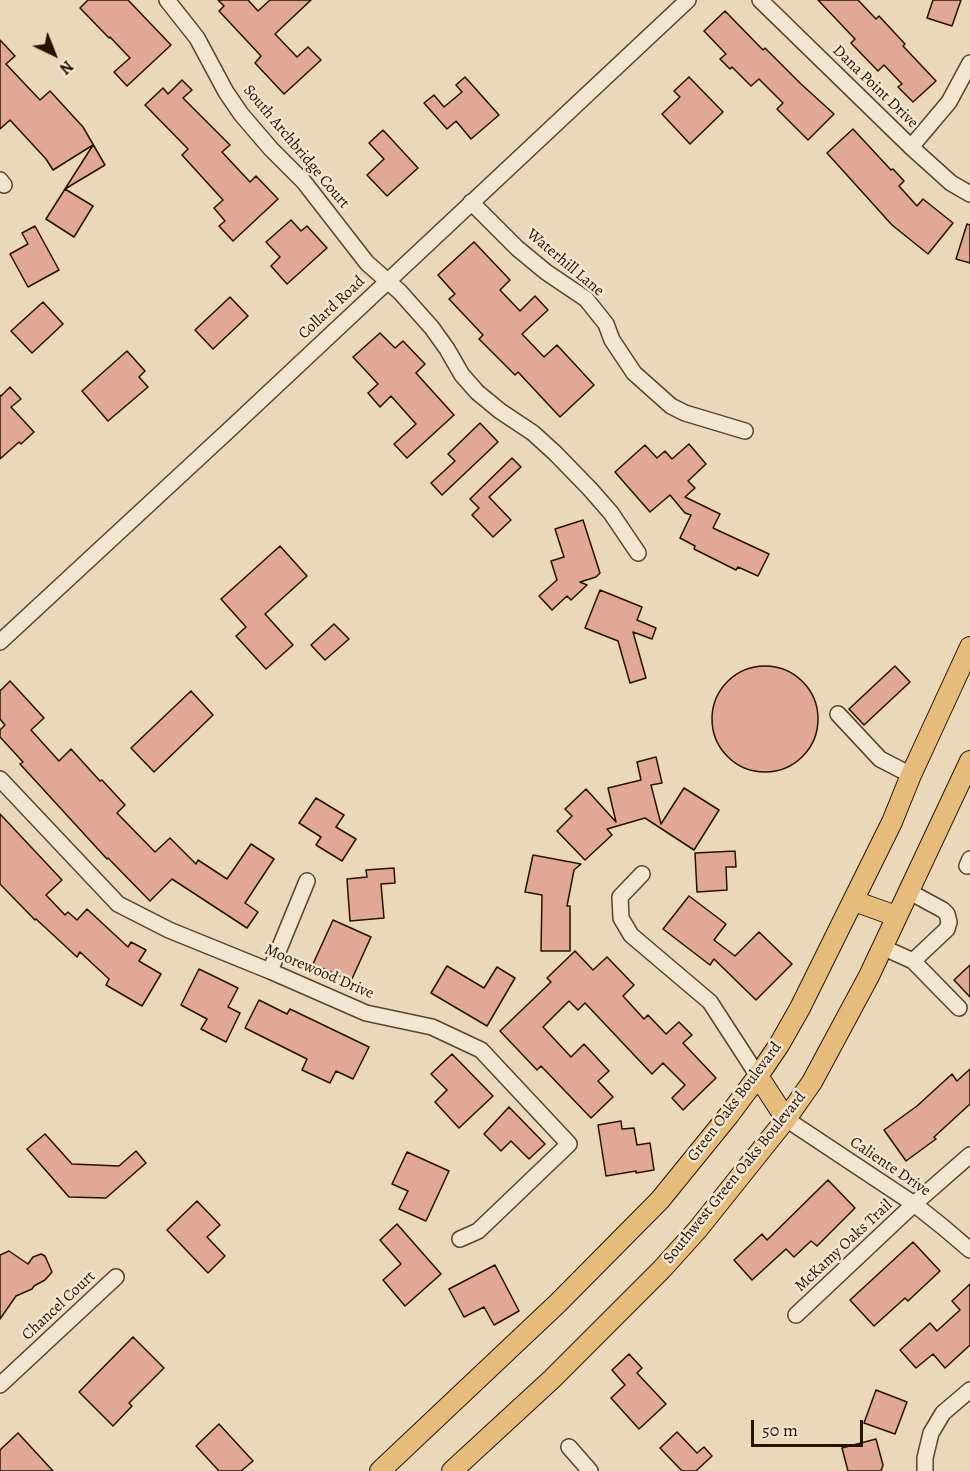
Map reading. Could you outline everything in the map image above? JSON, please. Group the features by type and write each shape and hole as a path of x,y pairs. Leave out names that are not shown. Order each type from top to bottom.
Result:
{"main road":[{"name":"Green Oaks Boulevard","path":"380,1471 558,1303 660,1200 758,1076 800,1008 854,901 970,647"},
{"name":"Southwest Green Oaks Boulevard","path":"452,1471 552,1378 662,1269 698,1229 786,1119 812,1082 869,976 908,891 964,790 970,761"},
{"path":"854,901 896,916"},
{"path":"758,1076 786,1119"}],"street":[{"name":"South Archbridge Court","path":"167,0 197,38 226,92 241,114 304,182 367,263 400,292 432,328 462,375 477,392 555,453 611,513 638,553"},
{"name":"Collard Road","path":"0,642 688,0"},
{"name":"Dana Point Drive","path":"760,0 911,147 951,183 970,194"},
{"path":"911,147 949,102 970,63"},
{"name":"Waterhill Lane","path":"471,202 517,248 586,300 606,324 612,340 634,373 671,406 685,413 745,430"},
{"path":"838,714 880,759 911,775"},
{"name":"Moorewood Drive","path":"0,779 118,904 169,930 366,1013 432,1027 481,1050 569,1144 478,1231 460,1239"},
{"path":"642,874 620,897 621,918 631,935 710,1002 758,1076"},
{"path":"270,971 307,882"},
{"path":"908,891 943,910 949,922 947,929 914,961"},
{"path":"882,947 914,961 959,1008"},
{"name":"Caliente Drive","path":"786,1119 914,1204 970,1250"},
{"name":"McKamy Oaks Trail","path":"796,1315 914,1204 970,1155"},
{"name":"Chancel Court","path":"0,1385 116,1277"},
{"path":"925,1471 925,1458 931,1433 943,1413 970,1390"},
{"path":"569,1447 590,1471"}],"building":[{"path":"88,0 128,0 171,45 127,86 114,72 130,58 80,8"},
{"path":"218,0 248,0 258,11 270,0 311,0 275,34 297,57 308,47 321,60 284,94 255,63 261,56 219,11 224,6"},
{"path":"818,0 858,0 876,19 879,16 936,81 913,102 898,87 902,84 884,65 878,71 851,43 855,39"},
{"path":"933,0 961,0 952,26 927,18"},
{"path":"725,11 763,50 765,48 834,114 808,140 777,109 783,103 759,79 751,86 732,67 730,69 720,59 726,54 704,31"},
{"path":"0,40 15,56 6,64 40,100 50,91 83,127 105,165 65,189 93,145 53,170 46,159 10,120 0,129"},
{"path":"465,77 499,115 471,139 456,121 447,129 424,103 434,95 444,107 462,92 456,85"},
{"path":"689,77 723,112 690,144 662,114 680,97 674,91"},
{"path":"182,80 192,90 183,98 230,145 222,152 250,182 256,176 278,199 233,241 219,226 225,221 214,208 223,200 182,155 188,149 145,105 163,88 168,94"},
{"path":"853,129 904,181 899,186 917,206 923,199 953,223 928,254 892,225 827,153"},
{"path":"383,130 418,168 387,196 367,175 384,159 369,143"},
{"path":"65,189 93,206 74,237 46,219"},
{"path":"291,220 301,231 307,226 327,248 287,284 271,266 280,257 266,242"},
{"path":"967,224 970,225 970,263 956,259"},
{"path":"35,226 59,270 28,287 10,254 28,244 22,233"},
{"path":"474,242 510,280 500,290 520,311 535,296 548,310 522,334 544,357 557,345 594,385 560,417 518,372 515,375 479,339 483,335 449,299 455,294 438,275"},
{"path":"230,297 248,316 213,349 195,330"},
{"path":"43,302 63,324 32,353 11,331"},
{"path":"380,333 395,348 403,341 425,364 416,373 454,415 407,458 394,444 416,424 391,396 380,407 368,393 378,384 353,357"},
{"path":"127,351 145,371 139,377 148,387 108,421 82,391"},
{"path":"10,387 21,399 11,407 34,432 0,459 0,395"},
{"path":"480,423 498,442 442,495 431,483 455,461 448,454"},
{"path":"689,444 706,464 688,481 695,488 685,497 720,514 713,528 769,554 758,576 738,567 736,570 694,549 695,546 680,538 691,515 685,513 670,495 650,512 615,472 645,445 657,458 665,451 672,459"},
{"path":"512,458 521,467 489,497 511,520 493,537 472,515 479,508 470,499"},
{"path":"583,520 600,573 596,577 580,582 587,585 571,600 567,596 552,610 539,596 557,580 551,561 564,557 555,529"},
{"path":"280,546 307,576 265,614 293,645 266,669 236,636 246,627 221,599"},
{"path":"600,590 642,607 637,620 656,628 652,639 633,632 646,678 630,683 618,641 585,628"},
{"path":"334,624 349,639 325,660 311,645"},
{"path":"765,666 785,670 803,681 814,699 818,719 814,739 803,757 785,768 765,772 745,768 727,757 716,739 712,719 716,699 727,681 745,670"},
{"path":"895,666 910,682 864,725 849,709"},
{"path":"10,681 44,718 31,730 59,761 71,749 125,805 117,813 155,852 170,838 196,864 198,860 227,879 251,844 274,859 245,903 258,912 247,928 172,879 150,901 107,859 20,764 23,762 0,737 0,730 5,725 0,719 0,691"},
{"path":"191,691 213,715 154,772 131,748"},
{"path":"656,757 662,783 651,785 661,824 684,788 719,810 694,850 645,818 607,829 612,835 585,860 557,831 572,816 565,809 586,789 616,822 608,788 641,780 637,762"},
{"path":"316,798 344,815 336,827 356,839 342,861 316,845 321,837 299,823"},
{"path":"0,814 62,880 46,895 65,915 68,912 77,920 87,909 128,947 131,942 146,950 139,961 161,974 142,1006 106,985 109,979 80,952 77,957 35,920 0,884"},
{"path":"735,851 736,867 726,867 727,890 697,892 695,853"},
{"path":"533,855 581,864 574,870 567,906 570,906 570,951 541,951 542,895 525,892"},
{"path":"394,868 395,883 381,884 384,918 350,921 347,879 367,877 366,870"},
{"path":"689,896 726,924 714,940 735,956 759,932 792,964 756,1000 714,959 710,965 663,929"},
{"path":"333,920 371,937 351,981 313,964"},
{"path":"575,951 593,970 607,957 634,985 623,996 644,1019 648,1015 666,1034 679,1022 692,1035 683,1043 716,1078 683,1110 672,1098 685,1085 663,1063 652,1074 585,1003 578,1010 569,1001 543,1027 571,1057 584,1044 609,1071 598,1081 613,1097 591,1118 541,1066 537,1070 500,1031 551,982 547,978"},
{"path":"970,965 970,997 954,980"},
{"path":"447,966 484,988 497,967 515,978 487,1026 431,993"},
{"path":"199,969 238,988 228,1007 240,1013 226,1042 201,1029 207,1019 181,1005"},
{"path":"259,1000 287,1014 290,1009 369,1047 353,1079 336,1071 330,1083 302,1070 307,1059 245,1028"},
{"path":"452,1054 493,1096 459,1128 435,1102 447,1090 431,1074"},
{"path":"970,1069 970,1104 934,1137 936,1139 906,1161 884,1130 917,1106 952,1074 957,1081"},
{"path":"509,1107 545,1144 529,1159 511,1141 501,1151 484,1134"},
{"path":"621,1121 622,1129 634,1128 637,1145 650,1143 654,1170 606,1176 598,1125"},
{"path":"45,1134 72,1164 119,1166 136,1151 146,1163 106,1198 69,1197 27,1149"},
{"path":"407,1152 449,1171 426,1221 399,1209 408,1191 392,1184"},
{"path":"828,1180 855,1208 817,1246 811,1241 794,1257 786,1249 752,1280 734,1260 762,1234 767,1240"},
{"path":"197,1201 220,1225 207,1237 225,1256 208,1273 167,1230"},
{"path":"397,1224 441,1274 405,1306 383,1280 401,1264 380,1240"},
{"path":"913,1242 940,1271 908,1301 905,1298 874,1326 850,1300"},
{"path":"9,1251 28,1264 33,1257 41,1254 45,1256 52,1272 32,1289 16,1296 0,1319 0,1255"},
{"path":"495,1265 519,1311 494,1325 484,1307 464,1317 449,1289"},
{"path":"970,1284 970,1345 945,1368 933,1354 916,1368 900,1350 930,1323 937,1331 960,1310 952,1301"},
{"path":"133,1337 164,1368 129,1403 132,1406 113,1426 79,1392"},
{"path":"629,1354 642,1368 637,1373 666,1404 639,1429 611,1398 625,1385 612,1370"},
{"path":"876,1390 907,1402 895,1434 864,1423"},
{"path":"219,1424 253,1461 241,1471 219,1471 196,1446"},
{"path":"677,1432 697,1453 704,1447 712,1456 696,1471 682,1471 660,1448"},
{"path":"18,1433 53,1471 0,1471 0,1450"},
{"path":"876,1439 883,1465 881,1471 848,1471 842,1448"}]}
